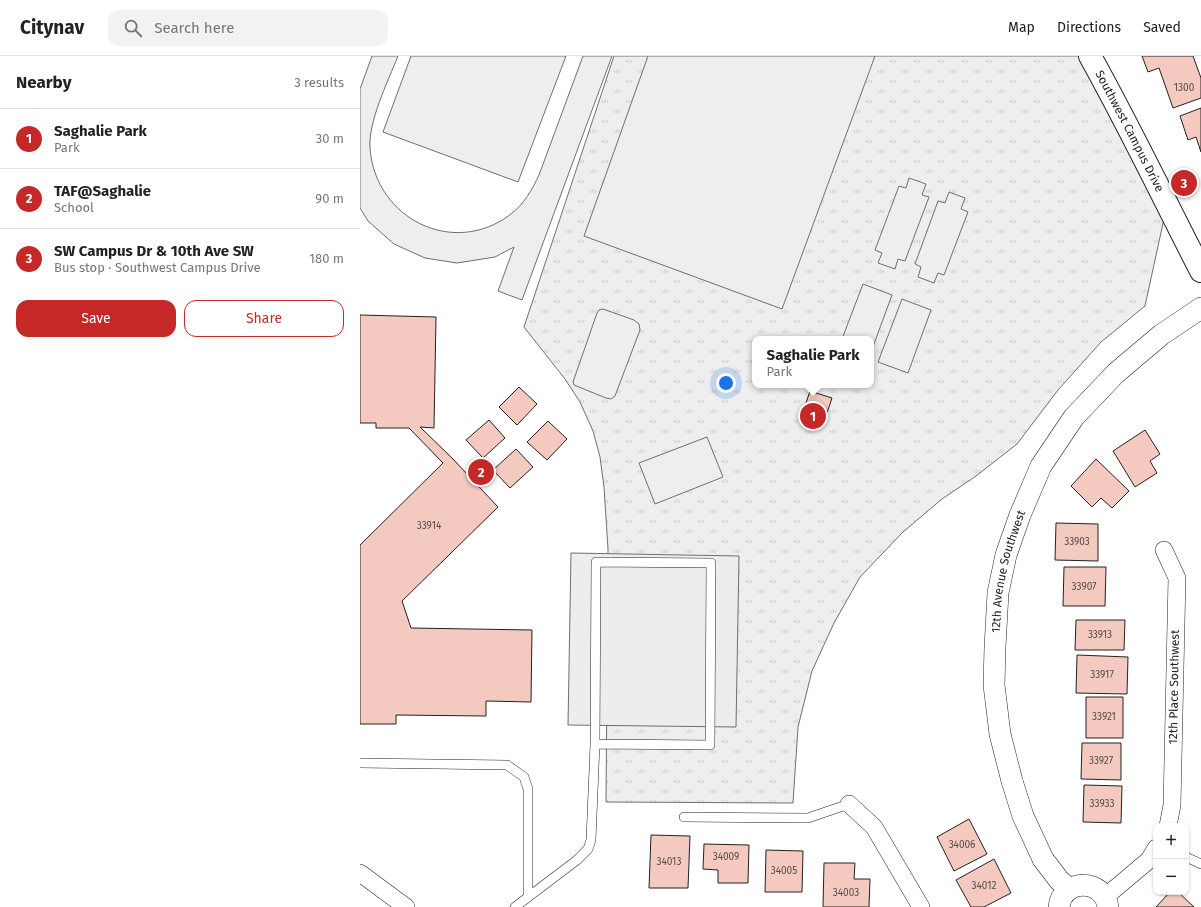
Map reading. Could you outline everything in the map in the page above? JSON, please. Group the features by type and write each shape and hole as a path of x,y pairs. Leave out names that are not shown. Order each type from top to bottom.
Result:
{"main road":[{"name":"Southwest Campus Drive","path":"1090,56 1116,103 1201,271"}],"street":[{"name":"12th Avenue Southwest","path":"1064,898 1059,880 1043,859 1023,816 1012,782 1000,734 994,685 995,647 998,593 1006,555 1020,515 1041,466 1074,417 1116,373 1162,335 1201,308"},
{"name":"12th Place Southwest","path":"1164,550 1177,578 1172,805 1169,823"},
{"path":"849,804 874,827 921,907"},
{"path":"1064,898 1076,886 1084,885 1092,886 1100,891 1106,902 1149,860 1153,853"},
{"path":"360,873 406,907"}],"lane":[{"path":"515,907 577,860 588,849 591,840 595,744 596,562 711,563 710,745 595,744"},
{"path":"360,763 507,765 524,777 528,789 528,897"},
{"path":"684,817 808,818 849,804"},
{"path":"1189,858 1201,864"}],"green space":[{"path":"372,56 398,56 375,114 370,138 370,148 375,173 386,194 402,212 421,224 443,231 466,232 489,227 511,214 524,201 539,175 583,56 612,56 522,300 498,291 514,247 495,257 457,263 425,258 394,244 368,221 360,208 360,89"},
{"path":"411,56 566,56 518,182 383,132"},
{"path":"614,56 1090,56 1167,205 1145,306 1101,342 1058,390 1017,444 976,476 942,499 903,532 860,577 834,623 812,671 798,727 793,803 606,802 608,549 604,487 600,457 593,431 580,402 565,379 524,327"},
{"path":"648,56 875,56 782,309 584,236"},
{"path":"909,178 926,184 922,195 929,197 905,261 898,259 895,269 878,263 882,253 875,250 899,186 906,188"},
{"path":"949,192 965,198 961,209 968,212 944,275 938,273 934,283 918,277 921,267 915,264 938,201 945,203"},
{"path":"863,284 892,295 874,344 874,336 843,336"},
{"path":"902,299 931,310 908,373 878,362"},
{"path":"603,309 634,320 639,324 640,330 615,396 611,399 574,385 573,382 597,313 599,310"},
{"path":"707,437 723,477 655,504 639,463"}],"shaded area":[{"path":"571,553 739,556 736,727 568,725"}],"building":[{"path":"1142,56 1193,56 1201,78 1201,98 1173,108 1159,68 1148,72"},
{"path":"1201,108 1201,152 1196,137 1188,140 1180,116"},
{"path":"360,315 436,317 434,428 420,427 453,459 498,507 402,601 411,628 532,630 531,702 486,701 486,716 396,715 396,724 360,724 360,545 443,463 409,428 376,428 376,423 360,423"},
{"path":"519,387 537,404 517,425 499,407"},
{"path":"810,391 832,398 823,425 801,418"},
{"path":"489,420 505,438 483,458 466,440"},
{"path":"548,421 567,439 547,460 527,442"},
{"path":"1145,430 1160,454 1150,461 1157,473 1135,487 1113,451"},
{"path":"516,449 533,467 510,488 493,470"},
{"path":"1096,459 1129,491 1112,508 1101,498 1092,507 1071,486"},
{"path":"1056,523 1098,524 1098,561 1055,560"},
{"path":"1064,567 1106,567 1105,606 1063,606"},
{"path":"1076,620 1125,620 1124,650 1075,650"},
{"path":"1077,655 1128,657 1127,694 1076,693"},
{"path":"1086,697 1123,697 1123,738 1086,738"},
{"path":"1082,743 1121,743 1121,780 1081,779"},
{"path":"1084,785 1122,786 1121,823 1083,822"},
{"path":"969,819 987,854 954,871 937,837"},
{"path":"651,835 690,836 688,888 649,888"},
{"path":"704,844 749,845 748,883 718,883 718,870 703,869"},
{"path":"766,850 803,851 802,892 765,892"},
{"path":"994,859 1011,893 984,907 971,907 956,880"},
{"path":"824,863 855,863 854,879 870,879 869,907 823,907"},
{"path":"1167,895 1181,895 1194,907 1156,907"}],"place":[{"name":"SW Campus Dr & 10th Ave SW","path":"1184,183"},
{"name":"Saghalie Park","path":"813,416"},
{"name":"TAF@Saghalie","path":"481,472"}]}
